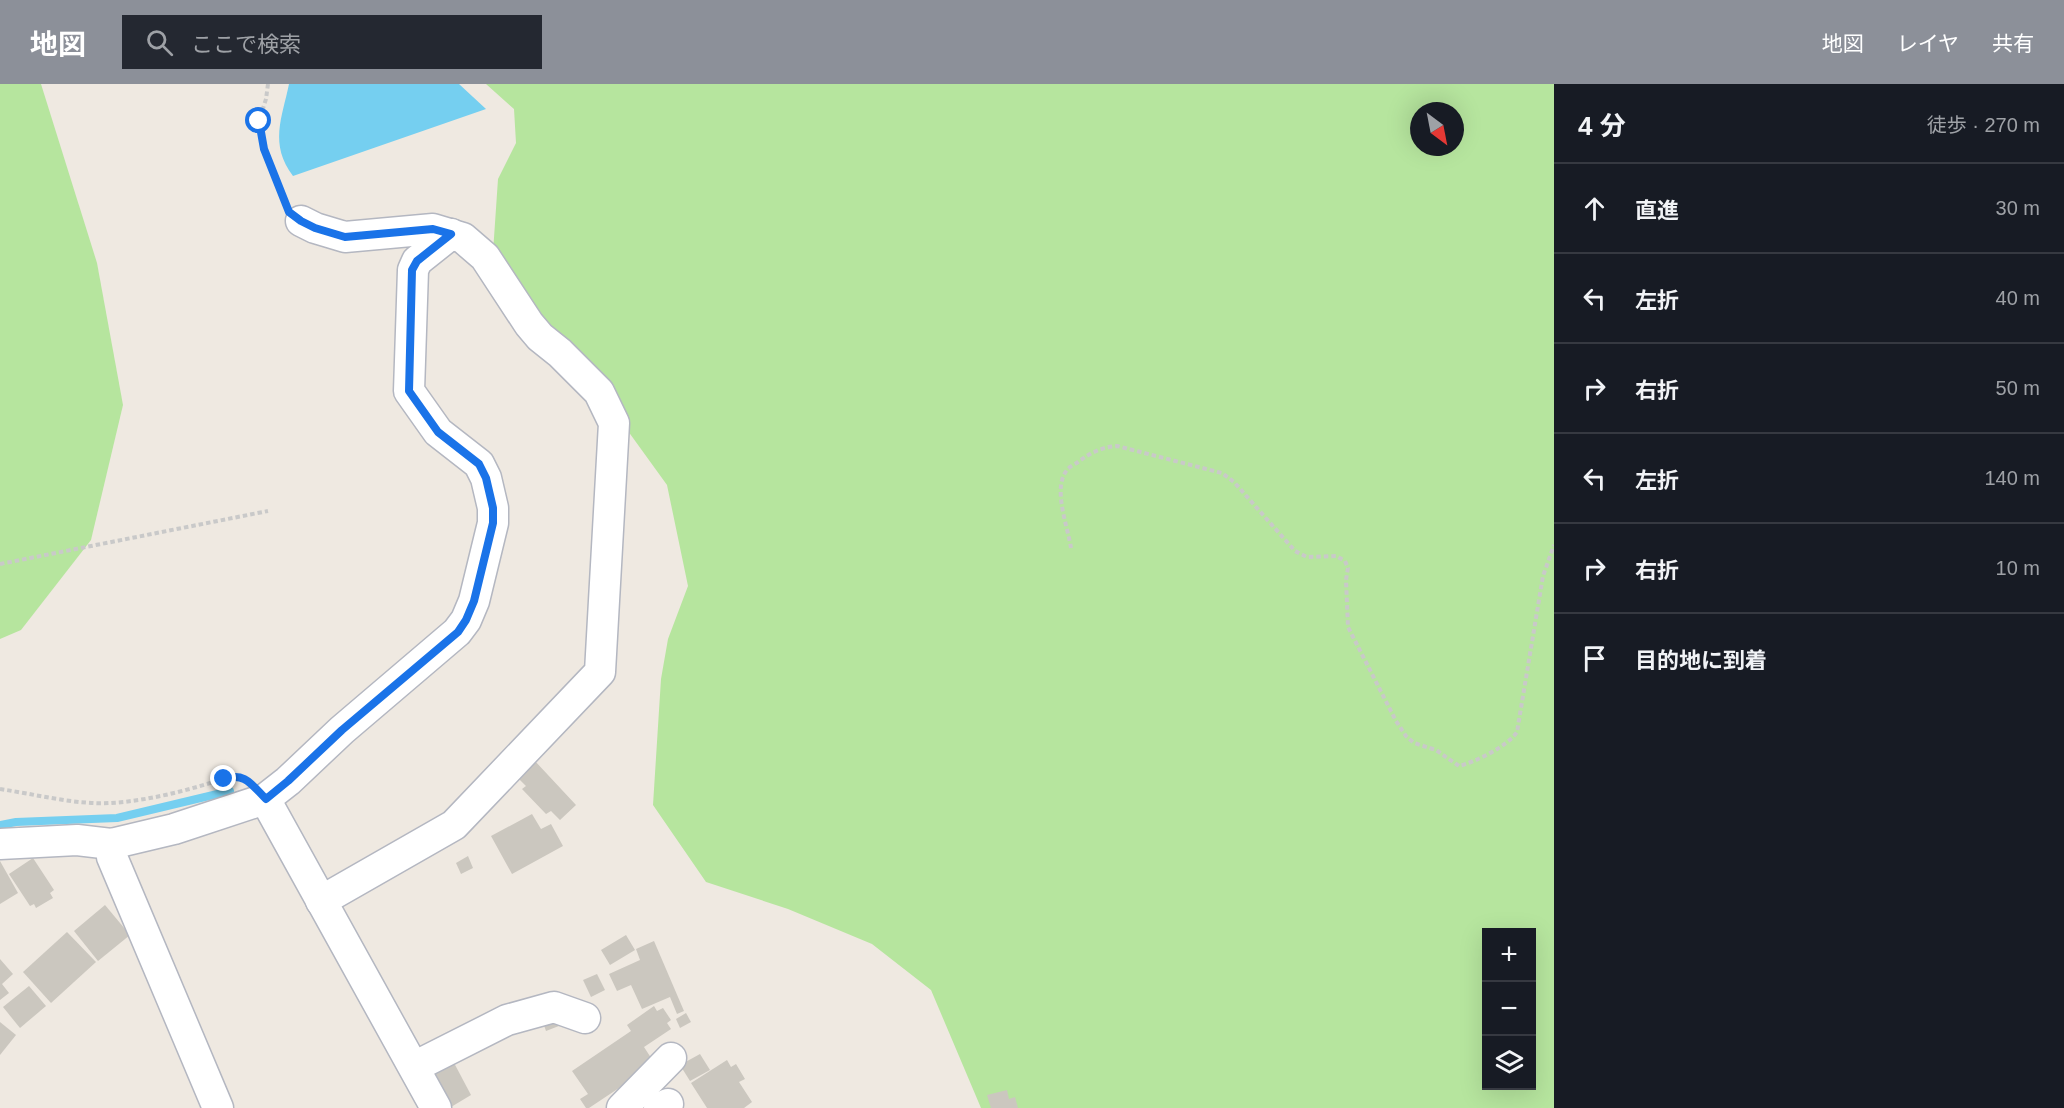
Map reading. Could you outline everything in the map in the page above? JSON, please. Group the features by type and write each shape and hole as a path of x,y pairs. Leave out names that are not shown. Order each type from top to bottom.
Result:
{"street":[{"path":"301,221 345,237 433,229 463,238 485,256 540,337 560,353 599,392 614,423 600,672 454,825 321,901"},
{"path":"0,844 77,840 111,844 174,829 266,799 342,730 458,632 474,601 493,523 493,508 486,478 479,464 438,432 409,391 412,270 417,261 451,234"},
{"path":"266,799 436,1108"},
{"path":"111,844 111,857 218,1108"},
{"path":"414,1067 507,1020 554,1007 585,1018"},
{"path":"622,1108 672,1058"}],"path":[{"path":"268,84 259,121 264,149 289,212 301,221"},
{"path":"1071,548 1060,495 1061,482 1067,470 1090,453 1117,446 1222,473 1234,482 1295,551 1307,557 1335,556 1345,561 1348,568 1346,580 1348,627 1396,721 1414,743 1436,750 1459,766 1504,744 1512,739 1516,732 1543,576 1554,545"},
{"path":"0,564 268,511"},
{"path":"0,789 110,803 154,796 235,775 250,783 266,799"}],"green space":[{"path":"0,84 41,84 97,263 123,405 91,540 21,630 0,639"},
{"path":"486,84 1554,84 1554,1108 981,1108 931,990 872,944 788,909 706,882 653,805 661,679 668,639 688,586 667,485 607,402 492,267 498,179 516,143 514,109"}],"water":[{"path":"289,84 459,84 486,109 293,176 281,153 279,142 279,131"}],"building":[{"path":"534,760 576,805 560,820 551,811 546,814 522,789 526,786 517,777"},
{"path":"532,814 541,829 551,824 563,846 512,874 491,836"},
{"path":"468,856 473,868 461,874 456,863"},
{"path":"33,858 54,890 50,893 53,898 36,908 34,904 30,906 9,874"},
{"path":"0,861 18,893 0,904"},
{"path":"105,905 130,935 98,961 74,931"},
{"path":"67,932 96,962 51,1003 23,972"},
{"path":"626,935 635,950 610,965 601,950"},
{"path":"654,941 684,1011 677,1014 670,997 642,1009 631,985 617,991 609,974 640,960 636,949"},
{"path":"0,959 13,974 2,984 9,993 0,1000"},
{"path":"597,974 605,990 591,997 583,980"},
{"path":"29,986 46,1006 20,1028 3,1007"},
{"path":"654,1006 657,1011 663,1008 671,1020 667,1023 671,1029 644,1047 655,1064 586,1108 580,1099 588,1094 572,1071 631,1031 627,1025"},
{"path":"686,1013 691,1022 680,1028 676,1019"},
{"path":"540,1014 564,1024 546,1031"},
{"path":"0,1022 16,1035 0,1055"},
{"path":"700,1054 710,1070 690,1081 680,1065"},
{"path":"727,1060 731,1067 736,1064 745,1079 739,1082 752,1102 744,1108 707,1108 691,1083"},
{"path":"453,1061 471,1095 451,1107 433,1073"},
{"path":"1007,1090 1009,1099 1015,1097 1018,1108 991,1108 987,1095"}],"waterway":[{"path":"0,825 16,822 117,818 230,791"}],"route":[{"path":"224,779 235,775 242,777 266,799 342,730 458,632 474,601 493,523 493,508 486,478 479,464 438,432 409,391 412,270 417,261 451,234 433,229 345,237 301,221 289,212 264,149 259,121"}]}
